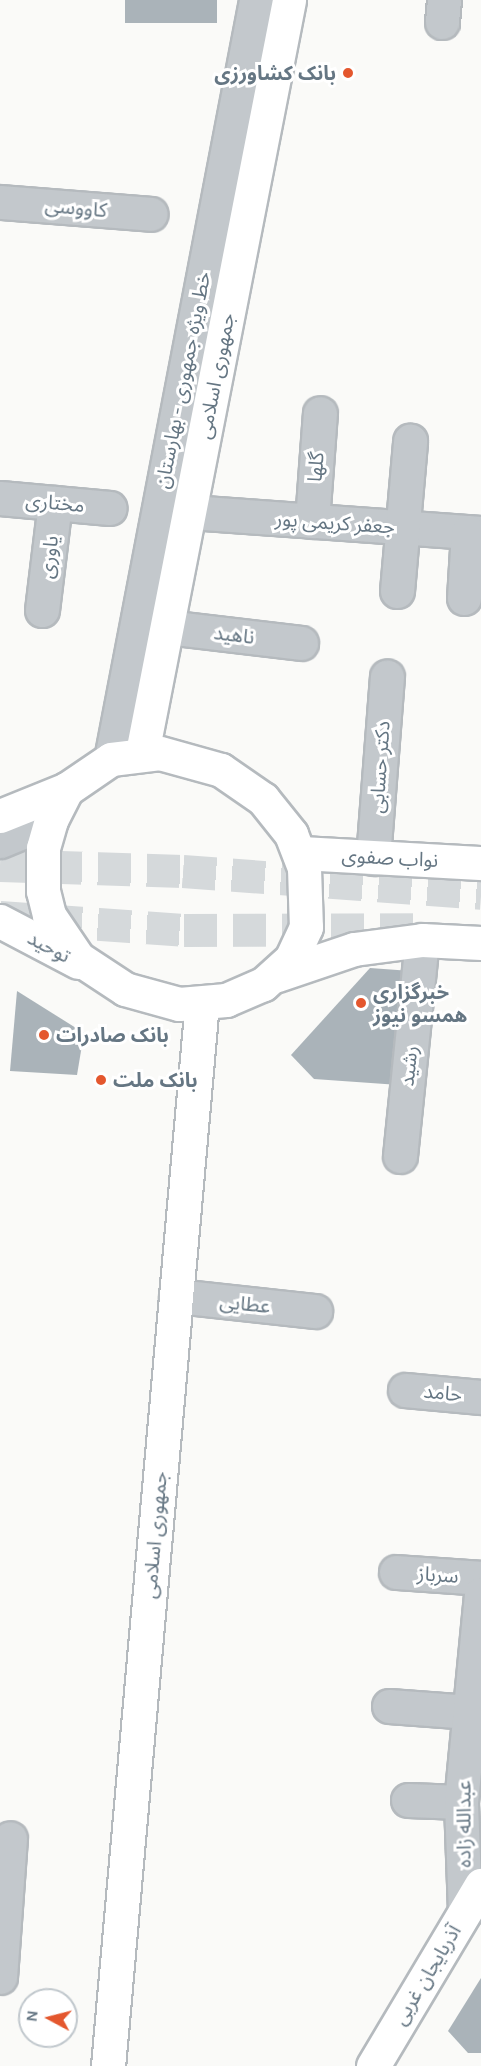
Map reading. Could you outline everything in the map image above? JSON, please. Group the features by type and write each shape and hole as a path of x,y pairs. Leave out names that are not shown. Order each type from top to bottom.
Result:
{"main road":[{"name":"جمهوری اسلامی","path":"142,753 290,0"},
{"path":"0,816 67,789 111,759 142,753 196,761 242,783 279,817 300,853 308,888 306,927 291,959 277,975"},
{"path":"67,789 51,820 43,848 44,891 63,939 97,973"},
{"name":"نواب صفوی","path":"300,853 481,863"},
{"name":"توحید","path":"0,921 97,973 158,1000 202,1003 246,992 277,975"},
{"path":"277,975 354,949 422,940 481,943"},
{"name":"جمهوری اسلامی","path":"108,2066 202,1003"},
{"name":"آذربایجان غربی","path":"373,2066 473,1898"}],"street":[{"name":"خط ویژه جمهوری - بهارستان","path":"111,759 256,0"},
{"name":"کاووسی","path":"0,202 151,214"},
{"name":"گلها","path":"312,521 321,413"},
{"path":"397,591 410,441"},
{"name":"مختاری","path":"0,498 110,508"},
{"name":"یاوری","path":"42,610 55,503"},
{"name":"جعفر کریمی پور","path":"189,512 474,532"},
{"path":"464,598 474,532"},
{"name":"ناهید","path":"167,627 301,643"},
{"name":"دکتر حسابی","path":"374,858 387,677"},
{"path":"0,841 51,820"},
{"path":"0,908 63,939"},
{"name":"رشید","path":"400,1156 422,940"},
{"name":"عطایی","path":"176,1296 315,1311"},
{"name":"حامد","path":"405,1390 481,1397"},
{"name":"سرباز","path":"396,1572 481,1578"},
{"name":"عبدالله زاده","path":"473,1898 461,1802 481,1594"},
{"path":"389,1706 470,1712"},
{"path":"408,1800 461,1802"},
{"path":"0,1977 9,1838"}],"building":[{"path":"125,0 217,0 217,23 125,23"},
{"path":"370,968 411,971 399,1085 314,1079 291,1055"},
{"path":"17,991 84,1033 77,1075 10,1071"},
{"path":"481,1978 481,2053 468,2053 448,2031"}],"tunnel":[{"path":"0,865 183,871 481,893"},
{"path":"0,917 184,930 427,929"}],"place":[{"name":"بانک کشاورزی","path":"348,73"},
{"name":"خبرگزاری همسو نیوز","path":"361,1003"},
{"name":"بانک صادرات","path":"44,1035"},
{"name":"بانک ملت","path":"101,1080"}]}
